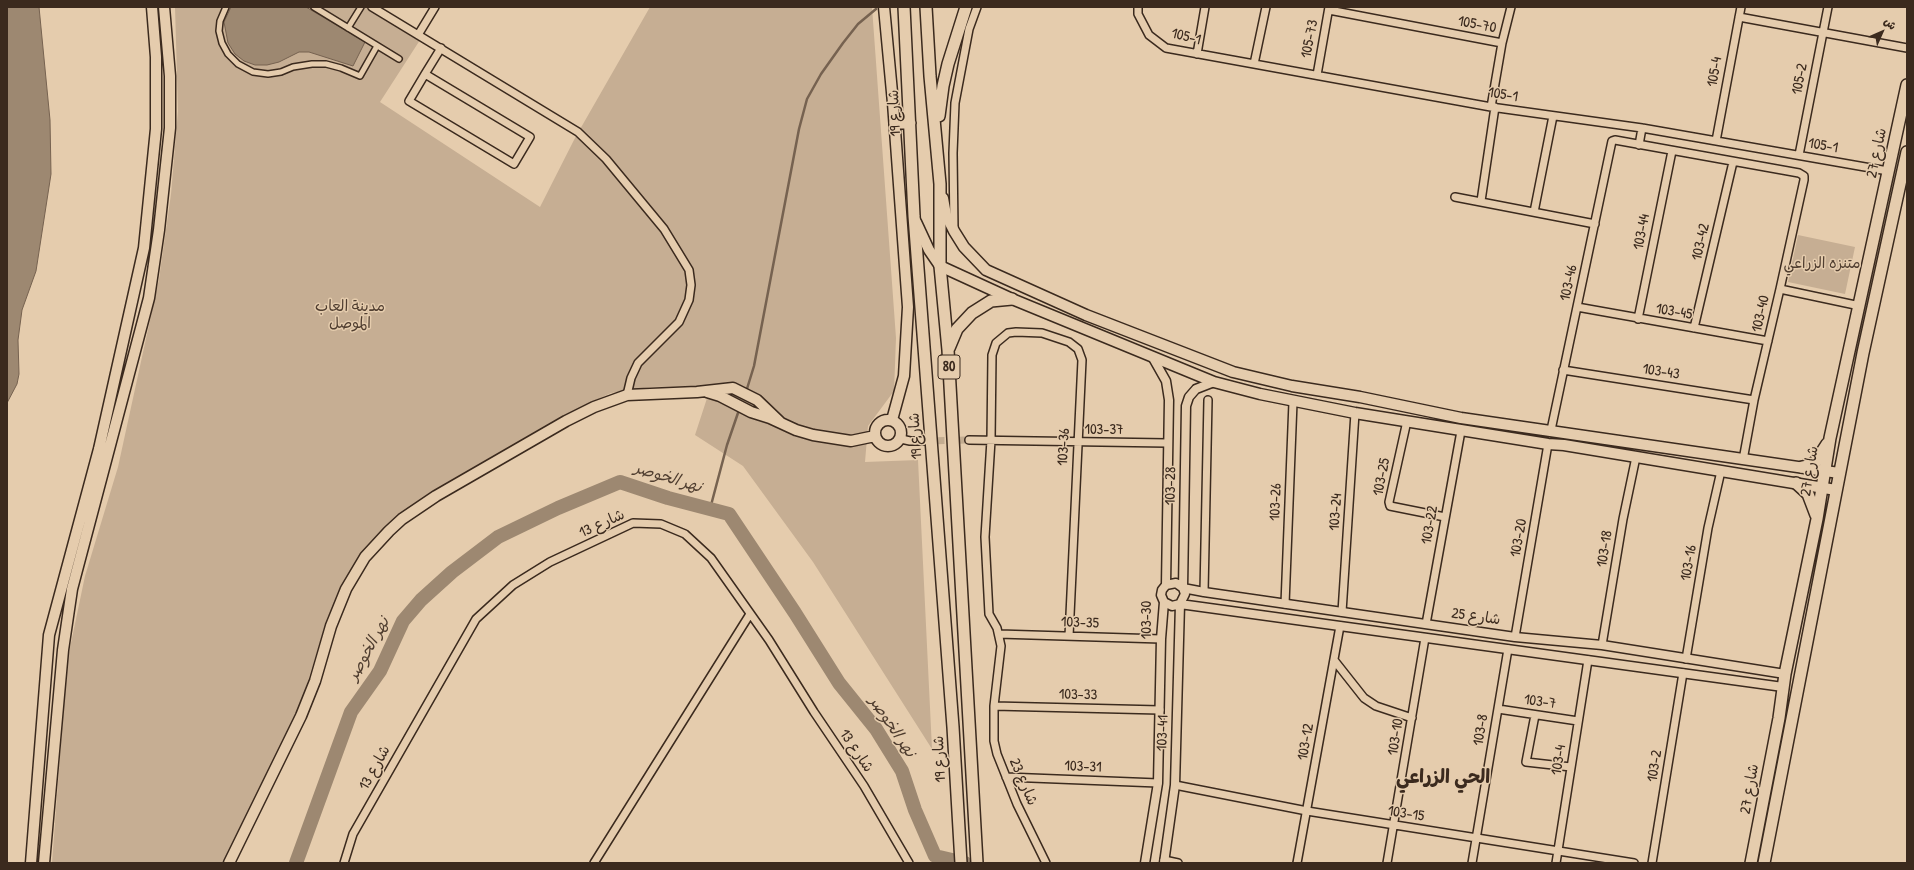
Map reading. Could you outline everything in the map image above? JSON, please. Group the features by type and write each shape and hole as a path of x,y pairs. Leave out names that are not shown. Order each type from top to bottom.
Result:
{"main road":[{"path":"152,7 156,57 156,129 144,248 91,480 49,635 31,861 44,862 63,650 72,589 149,298 159,230 170,128 170,76 164,7"},
{"path":"884,7 895,123 908,307 904,376 892,420"},
{"name":"شارع 19","path":"903,7 914,216 953,726 961,863"},
{"name":"شارع 19","path":"926,7 930,76 938,150 940,184 940,266 948,350 977,863"},
{"path":"938,150 942,86 952,47 966,7"},
{"name":"شارع 27","path":"1751,863 1785,674 1817,519 1830,438 1907,85"},
{"path":"895,123 910,124"},
{"name":"شارع 27","path":"1764,863 1839,473 1907,152"},
{"path":"940,184 946,215 954,231 968,252 986,270 1086,315 1233,372 1292,386 1360,397 1461,418 1839,473"},
{"path":"914,216 928,250 940,266 978,285 1214,382 1293,402 1355,413 1548,444 1564,445 1836,490"},
{"path":"978,285 986,270"},
{"path":"948,350 958,329 972,313 991,301 1012,299"},
{"path":"123,345 136,348"},
{"path":"229,863 301,716 315,680 331,626 346,589 365,557 402,519 436,496 566,421 594,407 627,395 703,392 727,388 738,389 756,400 781,423"},
{"path":"703,392 713,393 751,412 796,430 837,440 851,441 875,436"},
{"path":"884,420 892,420 900,425 902,430 901,439 895,445 886,447 878,442 875,436 875,430 884,420"},
{"path":"1802,467 1811,465 1816,461 1830,438"},
{"path":"1796,483 1811,499 1817,519"}],"street":[{"path":"226,7 220,21 219,31 222,43 228,54 238,64 253,72 268,74 281,72 293,67 312,64 341,68 360,76 377,46"},
{"path":"314,7 399,59"},
{"path":"348,28 361,7"},
{"path":"372,7 578,132 606,159 664,229 689,270 691,292 679,322 638,363 631,378 627,395"},
{"path":"418,35 435,7"},
{"path":"954,231 953,154 955,103 968,29 977,7"},
{"name":"105-1","path":"1138,7 1138,14 1149,35 1166,48 1493,107 1642,128 1888,172"},
{"path":"1197,54 1205,7"},
{"path":"1254,64 1266,7"},
{"path":"1481,201 1502,43 1511,7"},
{"name":"105-4","path":"1716,141 1741,7"},
{"name":"105-2","path":"1799,155 1828,7"},
{"name":"105-70","path":"1329,8 1502,43"},
{"name":"105-73","path":"1317,75 1329,8"},
{"path":"1739,17 1907,48"},
{"path":"425,74 530,137 514,164 409,101 425,74 441,48"},
{"path":"1534,212 1553,116"},
{"path":"1642,128 1639,145 1733,162"},
{"name":"103-46","path":"1551,430 1612,141 1639,145"},
{"name":"103-44","path":"1638,319 1672,151"},
{"name":"103-40","path":"1733,162 1800,173 1804,176 1780,290 1754,400 1743,460"},
{"name":"103-42","path":"1694,328 1733,162"},
{"path":"1455,197 1595,224"},
{"path":"1780,290 1860,306"},
{"name":"103-45","path":"1577,307 1768,341"},
{"name":"103-36","path":"991,440 992,355 996,343 1008,333 1033,331 1042,332 1068,342 1078,349 1082,360 1069,636"},
{"name":"103-30","path":"1145,863 1158,783 1161,639 1164,602 1161,593 1166,585 1169,400 1168,387 1163,374 1153,358"},
{"name":"103-43","path":"1564,370 1754,400"},
{"name":"103-28","path":"1180,604 1185,597 1183,588 1186,406 1189,397 1196,389 1214,382"},
{"path":"1204,592 1208,400"},
{"name":"103-26","path":"1285,604 1293,402"},
{"name":"103-24","path":"1342,612 1355,413"},
{"name":"103-25","path":"1407,421 1389,502 1390,506 1445,517"},
{"name":"103-22","path":"1426,624 1461,430"},
{"path":"901,439 910,442 924,442"},
{"name":"103-37","path":"969,440 1077,443 1168,442"},
{"path":"991,440 985,537 989,614 999,634"},
{"name":"103-20","path":"1515,637 1548,444"},
{"name":"103-18","path":"1602,645 1623,519 1636,457"},
{"name":"103-16","path":"1686,659 1708,528 1721,471"},
{"name":"شارع 13","path":"344,863 353,834 476,619 513,585 550,562 633,523 661,524 685,534 711,558 769,640 814,712 864,786 909,863"},
{"name":"شارع 25","path":"1166,585 1176,583 1183,588 1204,592 1515,637 1602,645 1785,674"},
{"name":"شارع 25","path":"1164,602 1172,606 1180,604 1783,687"},
{"name":"103-41","path":"1164,862 1175,785 1180,604"},
{"path":"594,863 750,614"},
{"name":"103-12","path":"1297,863 1340,626"},
{"name":"103-35","path":"999,634 1161,639"},
{"name":"شارع 23","path":"999,634 1000,659 994,706 995,747 1006,777 1046,863"},
{"name":"103-10","path":"1387,863 1425,638"},
{"name":"103-8","path":"1472,863 1508,649"},
{"path":"1334,660 1364,698 1376,706 1412,718"},
{"name":"103-4","path":"1556,863 1588,660"},
{"name":"103-2","path":"1652,863 1683,673"},
{"name":"103-33","path":"994,706 1160,710"},
{"name":"103-7","path":"1498,709 1578,721"},
{"path":"1535,715 1526,762 1571,767"},
{"name":"103-31","path":"1006,777 1158,783"},
{"name":"103-15","path":"1175,785 1307,811 1634,863"},
{"path":"1164,862 1178,863"}],"green space":[{"name":"مدينة العاب الموصل","path":"175,7 368,7 420,40 380,102 540,207 575,138 650,7 872,7 896,338 894,391 868,426 865,462 918,460 932,749 813,562 743,466 695,435 711,386 650,387 611,393 587,404 421,500 393,521 367,547 345,582 327,619 298,713 226,863 52,863 67,662 85,576 118,467 159,279 171,194 178,111"},
{"name":"متنزه الزراعي","path":"1798,235 1855,247 1845,294 1788,282"}],"shaded area":[{"path":"7,7 39,7 50,120 51,174 36,271 22,310 18,340 19,374 17,384 7,403"},
{"path":"231,7 306,7 365,42 353,66 309,52 299,52 279,62 267,65 255,65 244,61 235,54 228,43 224,22"}],"waterway":[{"path":"746,392 754,366 799,129 807,99 821,74 843,43 858,24 876,9"},
{"path":"710,509 727,445 739,410"},
{"name":"نهر الخوصر","path":"296,863 351,712 380,671 403,621 421,600 452,572 498,537 558,508 620,482 668,498 729,514 795,613 839,683 876,729 902,771 915,810 935,856 965,863"}],"tunnel":[{"path":"927,441 969,440"}],"district":[{"name":"الحي الزراعي","path":"1443,778"}]}
